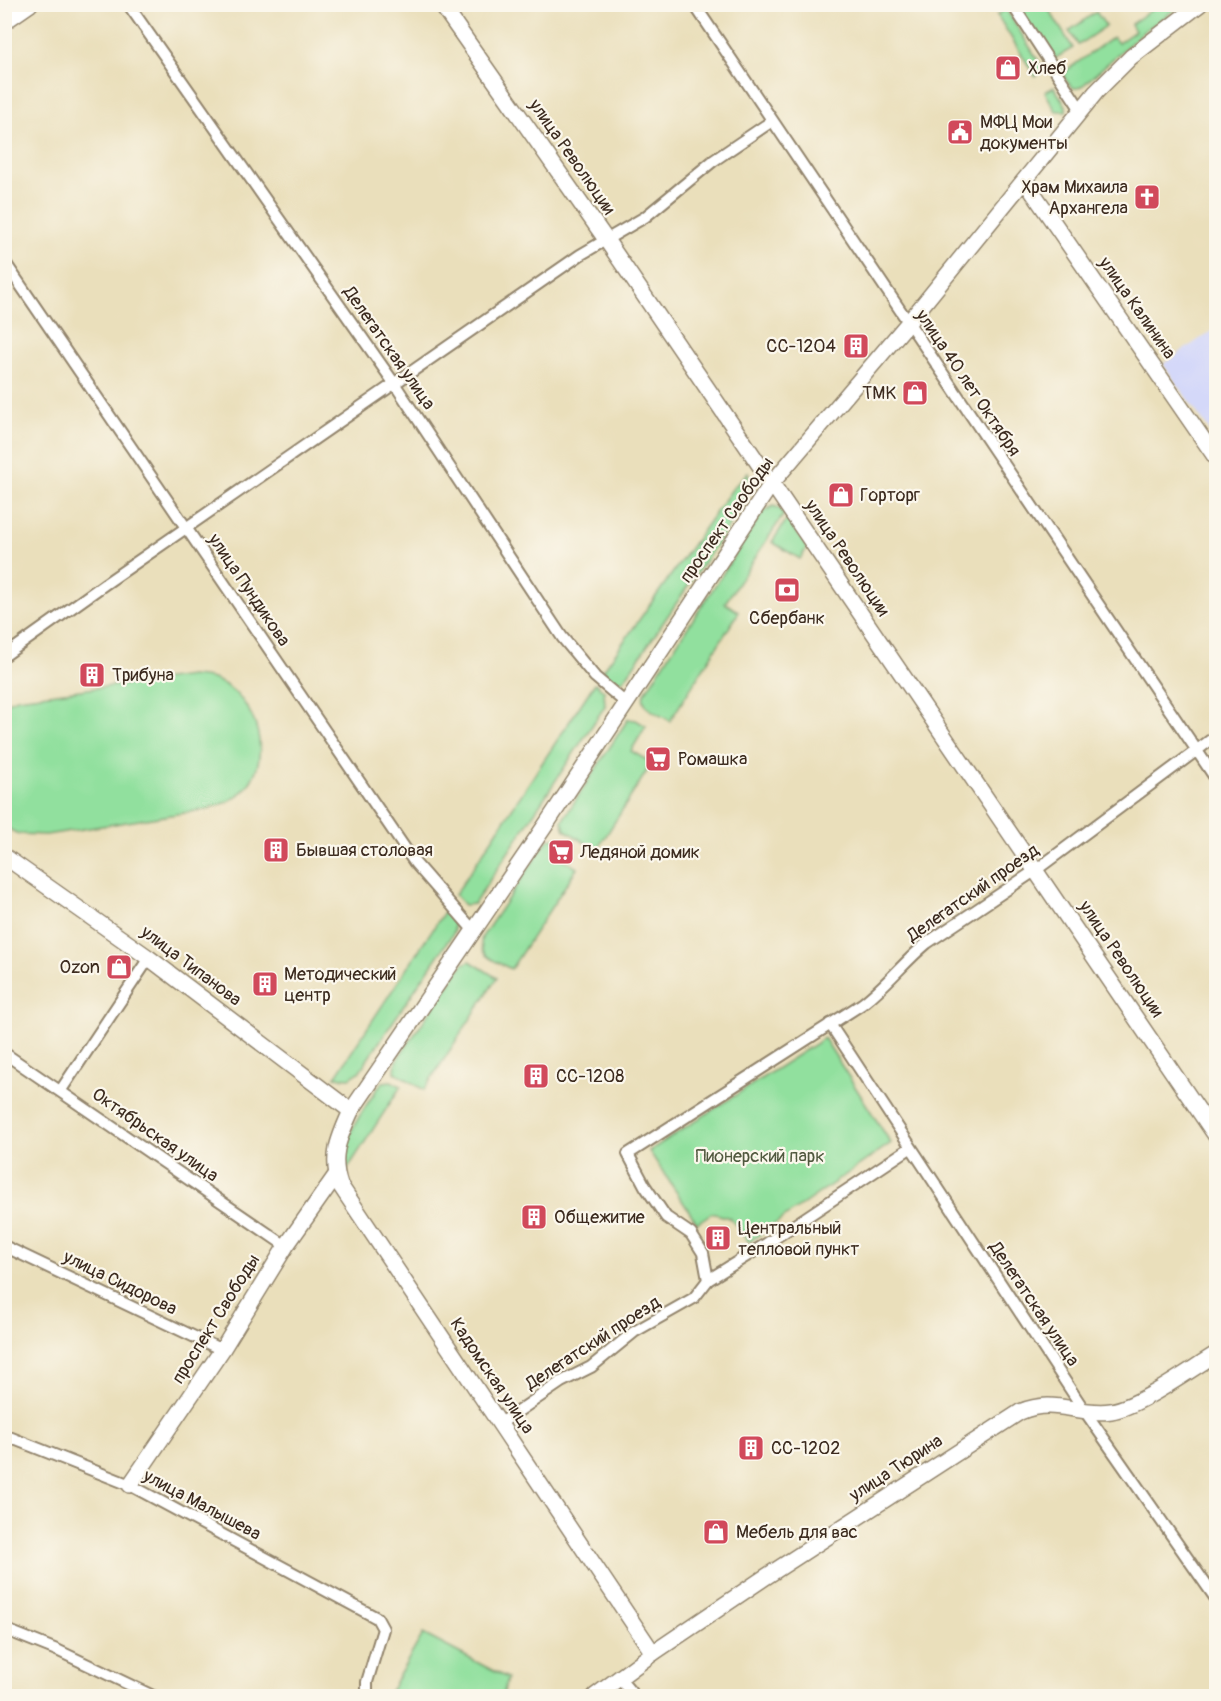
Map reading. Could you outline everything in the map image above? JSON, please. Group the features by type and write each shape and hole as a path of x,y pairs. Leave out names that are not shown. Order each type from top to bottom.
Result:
{"street":[{"path":"4,22 30,4"},
{"name":"Делегатская улица","path":"128,4 394,383 562,637 595,677 627,704"},
{"name":"улица Революции","path":"441,4 607,241 1216,1136"},
{"name":"улица 40 лет Октября","path":"694,4 1216,779"},
{"path":"1011,4 1081,110"},
{"name":"проспект Свободы","path":"351,1112 627,704 772,483 908,323 1081,110 1131,57 1200,4"},
{"path":"4,656 580,255 645,217 713,161 772,121"},
{"name":"улица Калинина","path":"1025,181 1216,458"},
{"name":"улица Пундикова","path":"4,261 416,863 474,931"},
{"name":"Делегатский проезд","path":"708,1280 703,1252 691,1234 666,1217 645,1186 628,1154 862,1004 878,992 910,956 927,942 1036,870 1216,736"},
{"name":"улица Типанова","path":"4,856 149,958 351,1112"},
{"path":"62,1090 149,958"},
{"name":"Делегатская улица","path":"830,1024 1084,1410 1216,1599"},
{"name":"Октябрьская улица","path":"4,1053 62,1090 286,1246"},
{"name":"Кадомская улица","path":"351,1112 336,1145 336,1175 340,1185 653,1653"},
{"name":"Делегатский проезд","path":"501,1423 561,1382 591,1367 634,1332 694,1298 708,1280 910,1148"},
{"name":"проспект Свободы","path":"130,1485 222,1350 286,1246 336,1175"},
{"name":"улица Сидорова","path":"4,1246 222,1350"},
{"name":"улица Тюрина","path":"595,1696 653,1653 813,1545 1020,1412 1043,1405 1104,1411 1128,1406 1216,1354"},
{"name":"улица Малышева","path":"4,1435 130,1485 378,1618 383,1629 367,1683 367,1696"},
{"path":"4,1629 59,1651 153,1696"},
{"path":"620,1678 634,1696"}],"shaded area":[{"path":"1216,328 1216,440 1163,364"}],"green space":[{"path":"1016,5 1046,5 1073,48 1054,59"},
{"path":"1159,5 1182,5 1144,31 1081,87 1075,88 1069,84 1064,77 1067,70 1113,37 1118,43 1135,31 1131,24"},
{"path":"1006,9 1044,70 1035,76 997,15"},
{"path":"1096,12 1106,26 1078,45 1069,31"},
{"path":"1054,87 1066,106 1066,111 1056,111 1045,92"},
{"path":"748,472 749,486 742,507 624,680 613,683 602,672 733,488"},
{"path":"773,506 779,508 784,514 725,603 739,612 670,721 648,707 644,694 763,512"},
{"path":"787,519 807,548 800,559 772,542"},
{"path":"191,676 215,680 231,689 250,711 256,725 259,739 257,768 247,787 237,796 208,809 46,835 18,834 5,827 5,703 17,698"},
{"path":"595,683 604,691 605,706 474,904 464,905 455,895"},
{"path":"628,719 636,720 646,726 631,751 652,763 597,850 565,830 562,821"},
{"path":"552,838 563,841 555,854 577,868 511,969 485,954 481,944 482,937 547,841"},
{"path":"446,909 454,920 454,932 359,1072 350,1078 335,1077"},
{"path":"470,961 497,978 424,1090 395,1072 396,1061 463,964"},
{"name":"Пионерский парк","path":"824,1038 891,1143 749,1242 730,1218 712,1213 697,1223 649,1151"},
{"path":"391,1081 401,1086 345,1173 346,1148 354,1126 380,1085"},
{"path":"423,1634 507,1678 503,1696 387,1696"}],"place":[{"name":"Хлеб","path":"1008,68"},
{"name":"МФЦ Мои документы","path":"960,132"},
{"name":"Храм Михаила Архангела","path":"1147,197"},
{"name":"СС-1204","path":"856,346"},
{"name":"TMK","path":"915,393"},
{"name":"Горторг","path":"841,495"},
{"name":"Сбербанк","path":"787,590"},
{"name":"Трибуна","path":"92,675"},
{"name":"Ромашка","path":"658,759"},
{"name":"Бывшая столовая","path":"276,850"},
{"name":"Ледяной домик","path":"561,852"},
{"name":"Ozon","path":"119,967"},
{"name":"Методический центр","path":"265,984"},
{"name":"СС-1208","path":"536,1076"},
{"name":"Общежитие","path":"534,1217"},
{"name":"Центральный тепловой пункт","path":"718,1238"},
{"name":"СС-1202","path":"751,1448"},
{"name":"Мебель для вас","path":"716,1532"}]}
